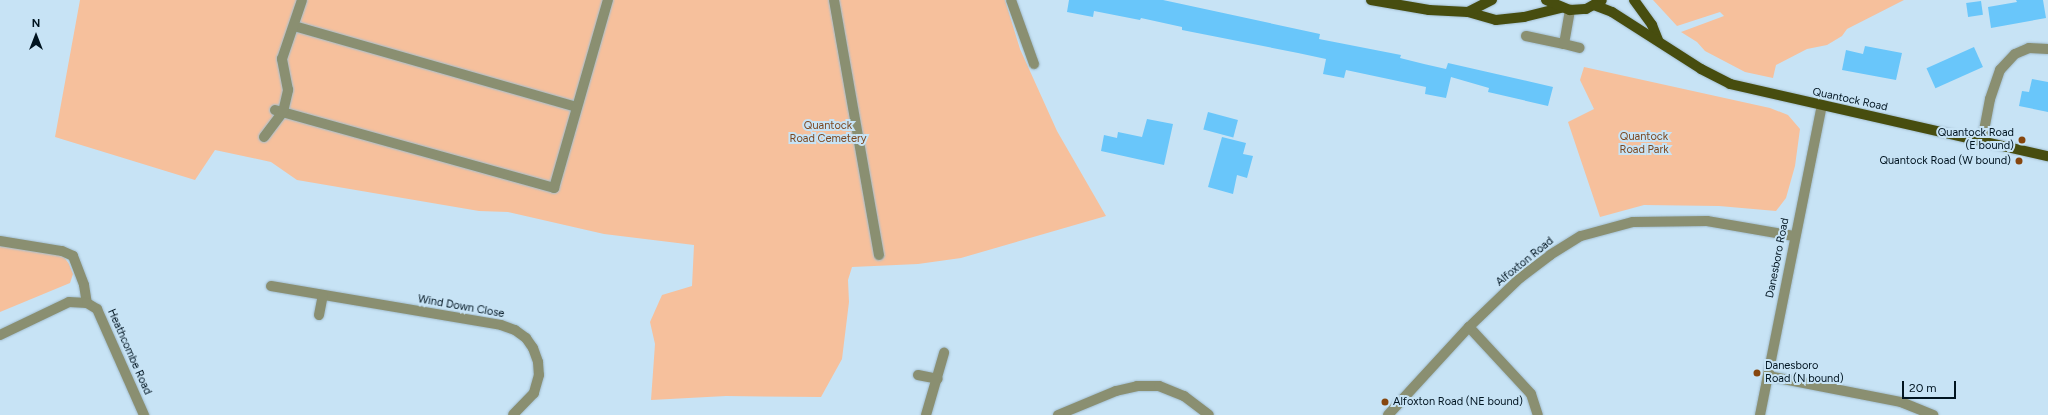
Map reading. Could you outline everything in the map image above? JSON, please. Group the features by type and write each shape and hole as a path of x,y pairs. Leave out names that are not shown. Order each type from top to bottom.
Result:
{"main road":[{"path":"1370,0 1429,10 1468,12 1484,18 1512,19 1565,9 1586,9 1598,3"},
{"path":"1468,12 1492,0"},
{"path":"1546,0 1565,9"},
{"path":"1634,0 1652,25 1658,40"},
{"name":"Quantock Road","path":"1598,3 1658,40 1701,69 1730,84 2048,156"}],"street":[{"path":"264,137 279,111 288,90 282,59 302,0"},
{"path":"279,111 554,188 608,0"},
{"path":"834,0 879,255"},
{"path":"1011,0 1034,64"},
{"path":"1564,44 1565,9"},
{"path":"294,26 577,107"},
{"path":"1526,36 1580,48"},
{"path":"1982,141 1990,99 2000,70 2015,54 2028,48 2045,46"},
{"name":"Danesboro Road","path":"1760,415 1794,236 1822,105"},
{"name":"Alfoxton Road","path":"1388,415 1470,327 1520,278 1550,255 1581,236 1633,222 1707,221 1794,236"},
{"path":"0,241 62,251 73,256 84,285 87,303 69,302 0,335"},
{"name":"Wind Down Close","path":"271,286 501,325 515,330 526,338 533,348 538,362 539,375 534,393 513,415"},
{"path":"319,315 323,295"},
{"name":"Heathcombe Road","path":"87,303 97,309 144,415"},
{"path":"1470,327 1531,394 1538,415"},
{"path":"926,415 938,379 944,354"},
{"path":"918,375 938,379"},
{"path":"1768,376 1901,402 1934,415"},
{"path":"1058,415 1116,391 1137,386 1159,386 1184,396 1209,415"}],"green space":[{"name":"Quantock Road Cemetery","path":"80,0 1005,0 1020,49 1057,131 1106,216 961,258 918,264 852,267 848,280 849,302 842,359 821,397 726,396 651,400 655,344 650,322 662,295 692,286 694,245 604,234 508,212 479,211 297,180 271,162 215,150 195,180 55,137"},
{"path":"1653,0 1904,0 1847,29 1842,36 1827,45 1807,49 1776,65 1773,78 1745,72 1705,51 1697,42 1681,32 1724,16 1720,12 1677,26"},
{"name":"Quantock Road Park","path":"1584,67 1770,108 1788,115 1800,129 1795,166 1786,198 1776,211 1719,206 1644,205 1600,217 1568,122 1594,109 1580,80"},
{"path":"0,246 62,254 69,264 73,274 70,283 0,312"}],"building":[{"path":"1069,0 1163,0 1320,34 1319,39 1401,55 1400,58 1446,69 1448,63 1553,87 1548,106 1488,92 1489,88 1451,77 1446,98 1425,94 1426,87 1346,70 1344,78 1323,74 1326,59 1182,30 1182,27 1141,18 1140,20 1094,11 1093,17 1067,12"},
{"path":"2016,0 2043,0 2046,18 1991,28 1988,7 2017,2"},
{"path":"1981,1 1983,15 1968,17 1966,3"},
{"path":"1865,46 1902,53 1896,80 1842,70 1846,50 1863,54"},
{"path":"1974,47 1983,67 1935,88 1926,68"},
{"path":"2032,79 2048,82 2048,112 2019,106 2022,91 2029,92"},
{"path":"1208,112 1238,120 1233,137 1203,129"},
{"path":"1147,119 1173,124 1164,165 1101,151 1104,135 1117,138 1118,132 1142,137"},
{"path":"1222,137 1246,143 1243,154 1253,156 1247,178 1237,175 1233,194 1208,187"}],"place":[{"name":"Quantock Road (E bound)","path":"2022,140"},
{"name":"Quantock Road (W bound)","path":"2019,161"},
{"name":"Danesboro Road (N bound)","path":"1757,373"},
{"name":"Alfoxton Road (NE bound)","path":"1385,402"}]}
